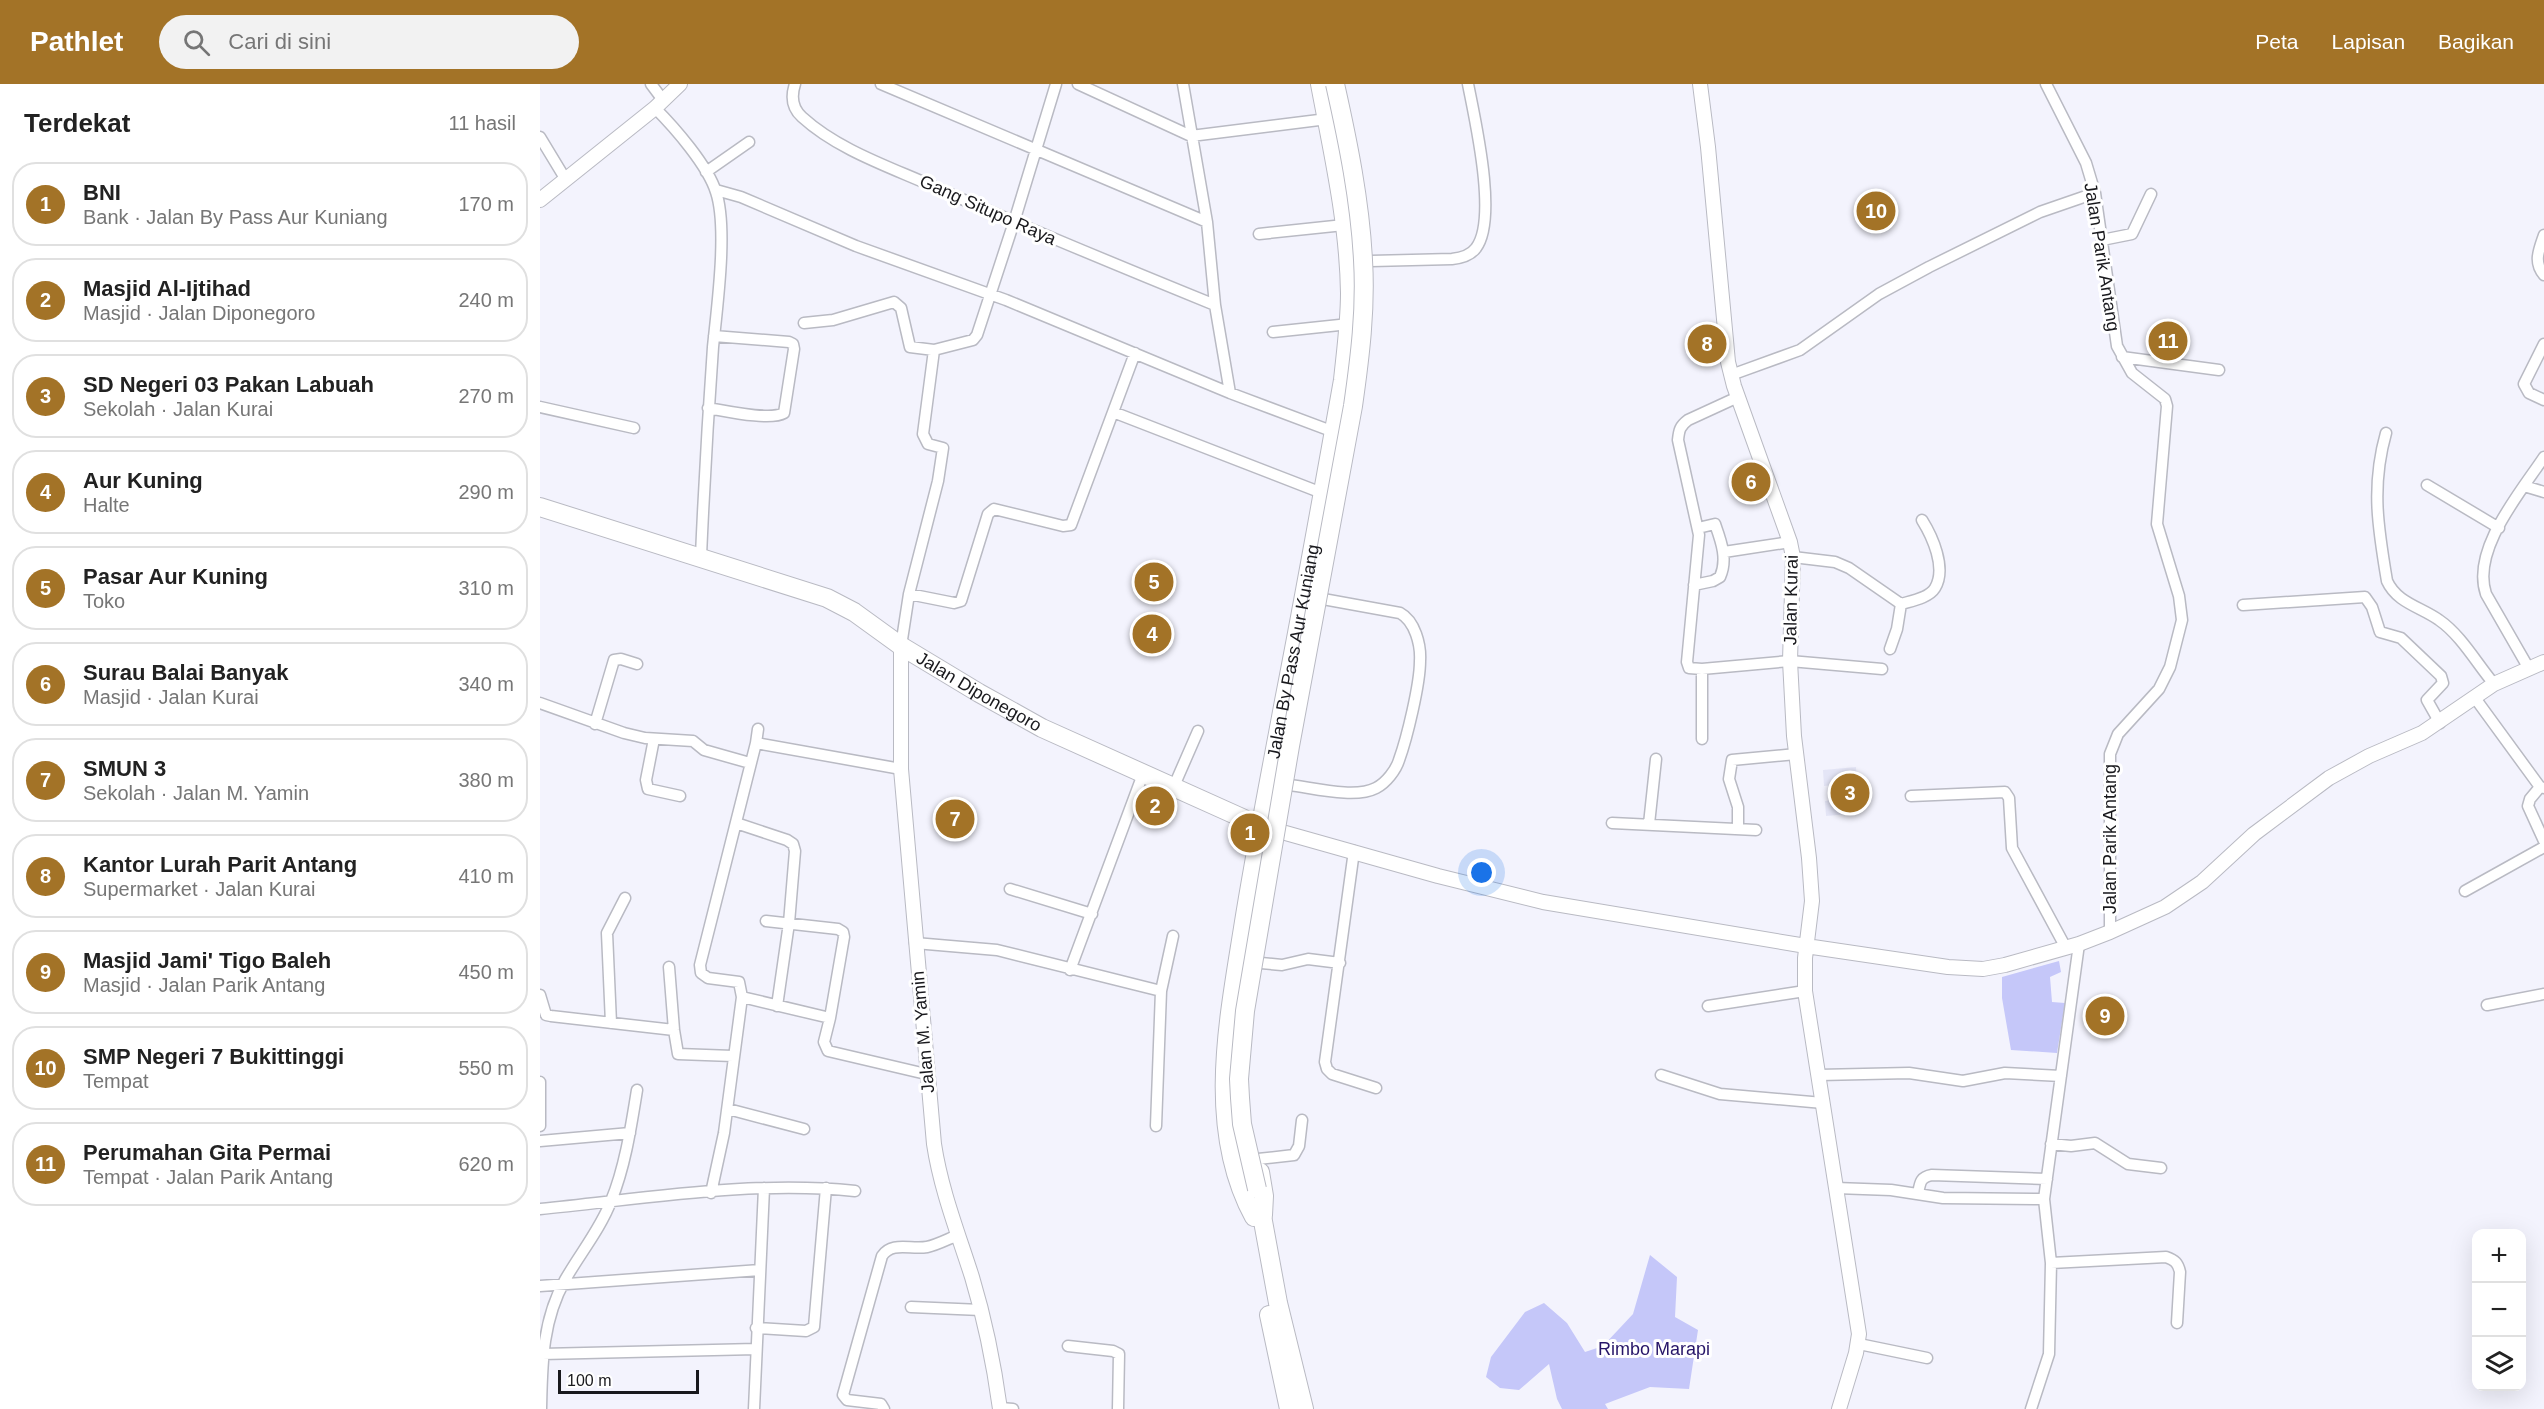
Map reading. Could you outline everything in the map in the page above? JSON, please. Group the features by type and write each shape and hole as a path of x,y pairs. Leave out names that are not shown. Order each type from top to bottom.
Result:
{"highway":[{"name":"Jalan By Pass Aur Kuniang","path":"1259,1216 1237,1179 1225,1102 1232,997 1260,826 1334,432 1349,324 1349,273 1344,225 1320,84"},
{"name":"Jalan By Pass Aur Kuniang","path":"1289,1409 1259,1216 1236,1125 1233,1099 1238,1011 1346,406 1356,332 1358,305 1353,223 1328,84"},
{"name":"Jalan By Pass Aur Kuniang","path":"1253,1189 1242,1124 1239,1079 1245,1011 1361,352 1364,280 1360,223 1352,168 1335,84"},
{"name":"Jalan By Pass Aur Kuniang","path":"1259,1216 1264,1196 1249,1106 1247,1079 1261,963 1323,599 1366,373 1372,297 1371,261 1360,166 1343,84"},
{"name":"Jalan Diponegoro","path":"540,507 701,556 827,598 854,612 901,646 1042,728 1260,826"},
{"path":"1285,697 1305,701"},
{"name":"Jalan By Pass Aur Kuniang","path":"1272,1304 1304,1409"}],"street":[{"path":"651,84 659,104 716,190 721,215 701,556"},
{"path":"540,200 659,104 680,84"},
{"name":"Gang Situpo Raya","path":"795,84 793,103 795,109 832,139 1014,222 1215,305"},
{"path":"881,84 1207,222"},
{"path":"804,323 833,321 894,302 901,308 910,347 934,350 974,340 991,295 1056,84"},
{"path":"1078,84 1191,135 1327,119"},
{"path":"1183,84 1207,222 1215,305 1230,393"},
{"path":"1371,261 1452,260 1464,257 1475,250 1482,238 1486,220 1481,160 1468,84"},
{"name":"Jalan Kurai","path":"1700,84 1726,348 1731,375 1790,542 1793,557 1790,661 1796,754 1812,901 1806,946 1806,991 1857,1312 1859,1344"},
{"name":"Jalan Parik Antang","path":"2046,84 2086,163 2095,193 2114,332 2122,357 2132,374 2166,402 2157,524 2179,596 2182,620 2170,667 2158,689 2118,734 2110,754 2110,932"},
{"path":"540,137 566,180"},
{"path":"706,172 749,142"},
{"path":"716,190 741,197 856,246 991,295 1230,393 1334,432"},
{"path":"1731,375 1800,350 1879,294 1929,267 2040,212 2095,193"},
{"path":"2102,240 2133,234 2151,194"},
{"path":"1259,234 1344,225"},
{"path":"2544,235 2537,260 2538,267 2544,275"},
{"path":"1274,332 1349,324"},
{"path":"708,408 759,415 779,416 784,413 794,349 789,342 714,336"},
{"path":"2544,344 2524,384 2529,393 2544,400"},
{"path":"901,646 909,594 938,481 943,448 928,444 923,434 934,350"},
{"path":"909,594 954,603 961,601 988,514 994,509 1062,526 1071,525 1135,353"},
{"path":"2122,357 2219,370"},
{"path":"1738,397 1688,420 1679,432 1678,440 1698,528 1687,662 1689,668 1702,669 1790,661 1882,669"},
{"path":"540,407 633,428"},
{"path":"1113,412 1322,493"},
{"path":"2386,433 2379,456 2376,500 2387,581 2398,597 2439,619 2494,684"},
{"path":"2528,667 2482,582 2485,556 2524,486 2544,457"},
{"path":"2427,485 2499,528"},
{"path":"2524,486 2544,492"},
{"path":"1901,604 1925,596 1935,588 1938,574 1937,551 1922,519"},
{"path":"1694,585 1713,581 1720,577 1723,571 1724,552 1715,524 1698,528"},
{"path":"1724,552 1790,542"},
{"path":"1793,557 1835,562 1842,565 1901,604"},
{"path":"2243,605 2365,597 2372,608 2380,632 2401,638 2441,676 2443,683 2427,700 2440,723"},
{"path":"1290,785 1352,793 1378,788 1399,762 1419,675 1420,651 1408,617 1400,613 1323,599"},
{"path":"1890,649 1897,629 1901,604"},
{"name":"Jalan M. Yamin","path":"901,646 901,769 926,1074 938,1169 981,1310 1005,1409"},
{"path":"595,724 614,660 621,659 637,664"},
{"path":"1282,832 1513,896 1543,902 1806,946 1964,969 2006,965 2073,946 2164,907 2188,892 2277,815 2329,778 2369,756 2422,733 2440,723 2494,684 2528,667 2544,662"},
{"path":"1702,669 1702,739"},
{"path":"2475,698 2542,787 2528,806 2539,818 2544,841"},
{"path":"540,703 624,733 654,739 693,741 704,750 750,763"},
{"path":"711,1192 728,1109 742,997 739,982 708,978 700,970 758,729"},
{"path":"1174,786 1198,731"},
{"path":"654,739 646,780 648,789 680,796"},
{"path":"756,743 901,769"},
{"path":"1738,828 1738,807 1729,779 1732,760 1796,754"},
{"path":"1649,824 1656,759"},
{"path":"1070,970 1143,774"},
{"path":"1911,796 2005,792 2009,798 2012,849 2073,946 2061,1076 2044,1199 2051,1263 2049,1354 2031,1409"},
{"path":"736,823 793,844 795,851 789,923 777,1006"},
{"path":"1612,823 1756,830"},
{"path":"2465,891 2544,847"},
{"path":"1354,851 1326,1054 1327,1069 1332,1074 1376,1088"},
{"path":"1010,889 1092,914"},
{"path":"611,1023 607,933 625,898"},
{"path":"766,921 838,929 843,932 844,937 824,1042 824,1047 828,1051 926,1074"},
{"path":"1156,1126 1161,991 1173,936"},
{"path":"915,943 997,951 1161,991"},
{"path":"1261,963 1282,965 1308,959 1340,963"},
{"path":"669,966 678,1054 733,1056"},
{"path":"1708,1006 1806,991"},
{"path":"2487,1005 2544,994"},
{"path":"540,995 546,1015 561,1019 674,1030"},
{"path":"742,997 830,1018"},
{"path":"1819,1075 1909,1073 1963,1080 2005,1073 2061,1076"},
{"path":"1661,1075 1720,1094 1823,1103"},
{"path":"540,1082 540,1126"},
{"path":"541,1409 542,1354 547,1324 564,1283 611,1202 630,1133 637,1090"},
{"path":"728,1109 804,1129"},
{"path":"1258,1159 1294,1155 1299,1146 1302,1119"},
{"path":"540,1141 630,1133"},
{"path":"2051,1144 2071,1146 2095,1143 2128,1164 2161,1168"},
{"path":"1918,1194 1920,1181 1925,1176 1932,1175 2047,1179"},
{"path":"753,1409 764,1188"},
{"path":"540,1209 764,1188 826,1188 855,1191"},
{"path":"756,1328 806,1331 814,1327 826,1188"},
{"path":"1836,1188 1891,1190 1943,1198 2044,1199"},
{"path":"884,1409 881,1404 847,1400 843,1395 882,1256 886,1250 894,1247 922,1248 958,1235"},
{"path":"2051,1263 2166,1257 2174,1260 2179,1264 2180,1272 2177,1323"},
{"path":"540,1286 760,1270"},
{"path":"911,1308 981,1310"},
{"path":"1839,1409 1859,1344 1927,1358"},
{"path":"1068,1346 1113,1351 1119,1354 1118,1409"},
{"path":"542,1354 756,1349"}],"shaded area":[{"path":"1856,767 1859,813 1826,816 1825,801 1844,799 1842,784 1824,786 1823,770"}],"green space":[{"path":"2059,961 2061,972 2050,977 2052,1002 2065,1003 2057,1053 2011,1050 2002,998 2002,977"},
{"name":"Rimbo Marapi","path":"1650,1255 1677,1277 1675,1317 1698,1330 1689,1389 1650,1387 1605,1404 1608,1409 1562,1409 1557,1399 1549,1364 1519,1390 1500,1388 1486,1377 1491,1357 1525,1312 1544,1303 1567,1323 1585,1352 1603,1346 1633,1314"}],"place":[{"name":"SMP Negeri 7 Bukittinggi","path":"1876,211"},
{"name":"Perumahan Gita Permai","path":"2168,341"},
{"name":"Kantor Lurah Parit Antang","path":"1707,344"},
{"name":"Surau Balai Banyak","path":"1751,482"},
{"name":"Pasar Aur Kuning","path":"1154,582"},
{"name":"Aur Kuning","path":"1152,634"},
{"name":"SD Negeri 03 Pakan Labuah","path":"1850,793"},
{"name":"Masjid Al-Ijtihad","path":"1155,806"},
{"name":"SMUN 3","path":"955,819"},
{"name":"BNI","path":"1250,833"},
{"name":"Masjid Jami' Tigo Baleh","path":"2105,1016"}]}
